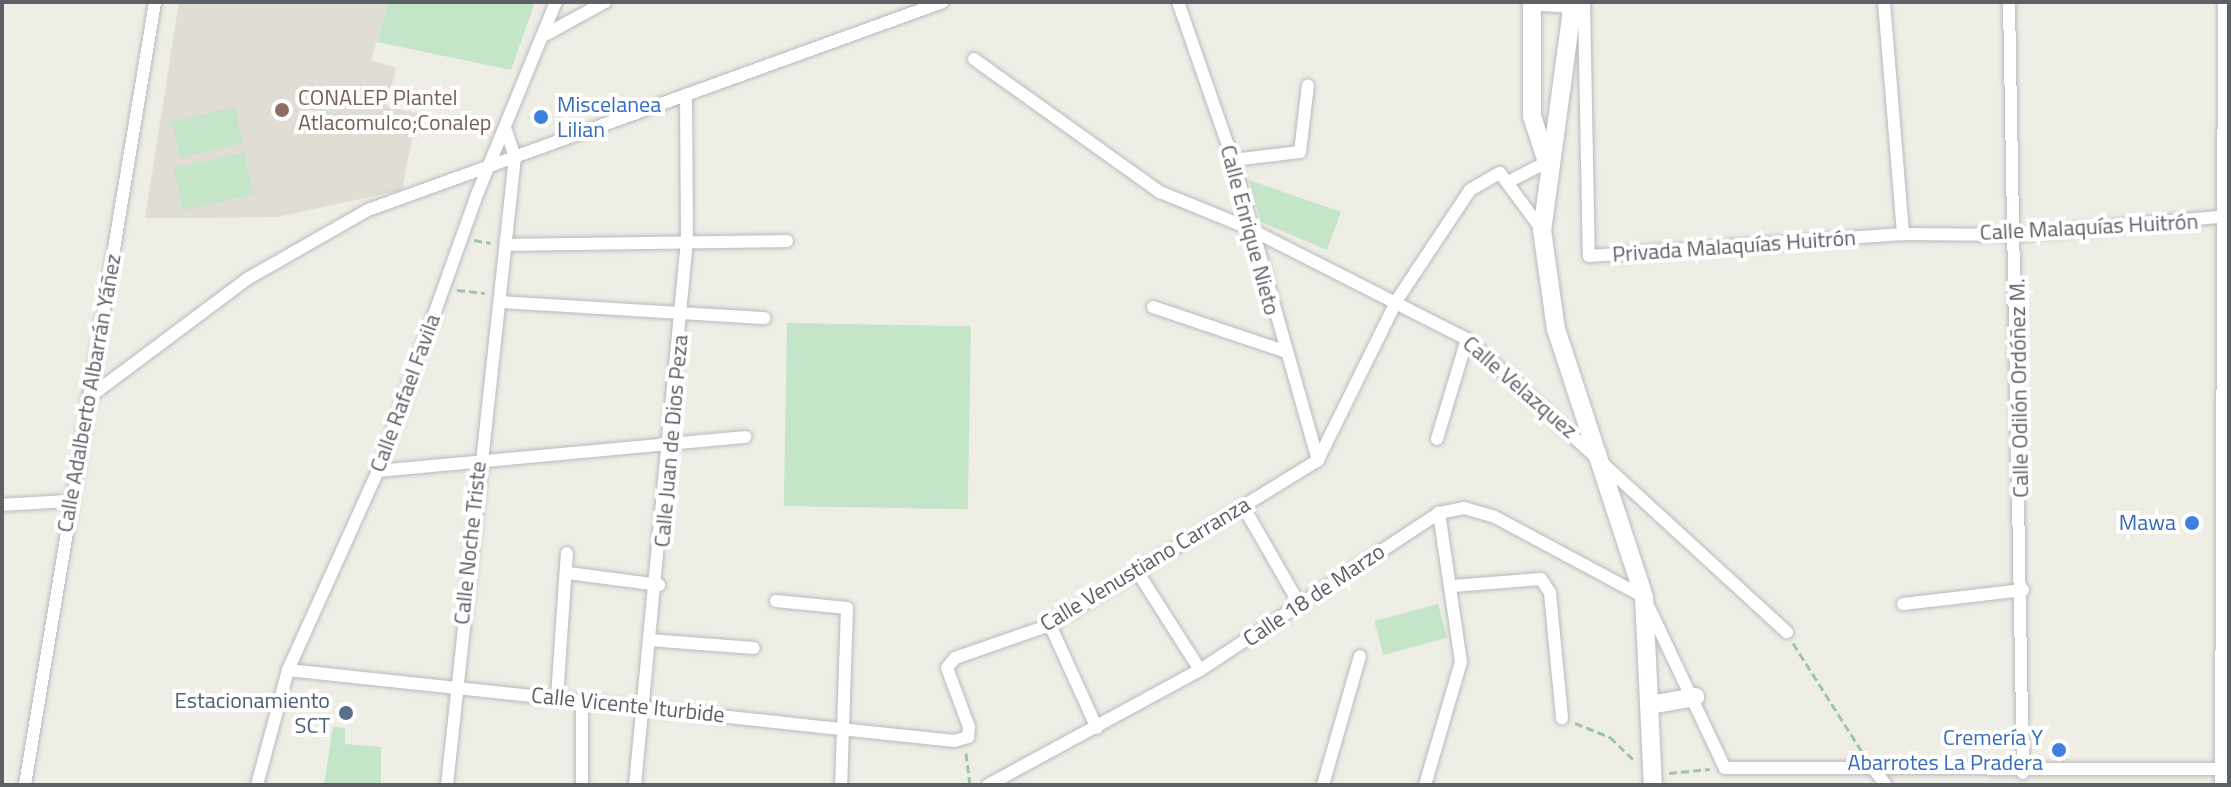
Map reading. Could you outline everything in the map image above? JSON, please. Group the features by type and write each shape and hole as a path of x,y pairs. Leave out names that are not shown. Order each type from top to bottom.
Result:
{"main road":[{"path":"1532,2 1532,116 1547,162"},
{"path":"1543,2 1572,3 1547,162 1542,230 1556,329 1644,597 1652,775"},
{"path":"1650,705 1695,697"}],"street":[{"name":"Calle Adalberto Albarrán Yáñez","path":"25,785 155,2"},
{"name":"Calle Rafael Favila","path":"257,785 288,670 378,471 492,163 556,2"},
{"path":"543,36 605,2"},
{"path":"88,398 247,279 368,210 943,2"},
{"name":"Calle Enrique Nieto","path":"1178,2 1233,160 1248,228 1318,460"},
{"path":"1884,2 1903,234"},
{"name":"Calle Odilón Ordóñez M.","path":"2009,2 2023,590 2014,777"},
{"path":"2221,785 2225,769 2224,2"},
{"name":"Privada Malaquías Huitrón","path":"1572,3 1584,4 1589,256 1903,234"},
{"name":"Calle Velazquez","path":"974,59 1160,192 1248,228 1397,300 1467,339 1787,632"},
{"path":"1233,160 1300,152 1308,85"},
{"name":"Calle Juan de Dios Peza","path":"635,785 649,640 659,585 687,240 686,96"},
{"name":"Calle Noche Triste","path":"447,785 479,462 515,157 506,131"},
{"path":"1508,182 1547,162"},
{"path":"1318,460 1397,300 1470,190 1500,173 1542,230"},
{"name":"Calle Malaquías Huitrón","path":"1903,234 2016,235 2224,218"},
{"path":"506,245 687,240 787,241"},
{"path":"500,298 765,318"},
{"path":"1153,307 1284,351"},
{"path":"1437,439 1467,339"},
{"path":"378,471 745,437"},
{"name":"Calle Venustiano Carranza","path":"966,737 947,668 955,658 1050,625 1318,460"},
{"path":"2,505 70,501"},
{"path":"1243,506 1301,607"},
{"path":"1425,785 1461,662 1453,586 1439,513 1464,508 1495,517 1644,597 1695,697 1725,768 1873,768 2014,777 2225,769"},
{"name":"Calle 18 de Marzo","path":"988,785 1200,670 1301,607 1439,513"},
{"path":"557,698 567,553"},
{"path":"1137,571 1200,670"},
{"path":"568,573 659,585"},
{"path":"1453,586 1541,579 1550,593 1562,718"},
{"path":"1903,604 2023,590"},
{"path":"776,601 847,608 841,785"},
{"path":"1050,625 1097,728"},
{"path":"649,640 754,648"},
{"path":"1323,785 1360,656"},
{"name":"Calle Vicente Iturbide","path":"288,670 455,686 582,703 966,737"},
{"path":"582,703 582,785"},
{"path":"1873,768 1886,785"}],"path":[{"path":"471,240 506,245"},
{"path":"453,290 500,298"},
{"path":"1787,632 1873,768"},
{"path":"1562,718 1610,737 1628,761 1652,775 1725,768"},
{"path":"966,737 970,785"}],"shaded area":[{"name":"CONALEP Plantel Atlacomulco;Conalep","path":"179,2 389,2 371,60 396,68 387,107 417,113 402,190 277,217 145,218"}],"green space":[{"path":"389,2 535,2 511,70 377,42"},
{"path":"235,107 243,143 180,158 172,122"},
{"path":"244,152 254,194 184,210 174,168"},
{"path":"1249,180 1341,212 1327,250 1261,222"},
{"path":"787,323 971,326 968,509 784,506"},
{"path":"1438,604 1447,638 1383,655 1374,621"},
{"path":"333,727 345,728 345,744 381,747 381,785 324,785"}],"place":[{"name":"CONALEP Plantel Atlacomulco;Conalep","path":"282,110"},
{"name":"Miscelanea Lilian","path":"541,117"},
{"name":"Mawa","path":"2192,523"},
{"name":"Estacionamiento SCT","path":"346,713"},
{"name":"Cremería Y Abarrotes La Pradera","path":"2059,750"}]}
